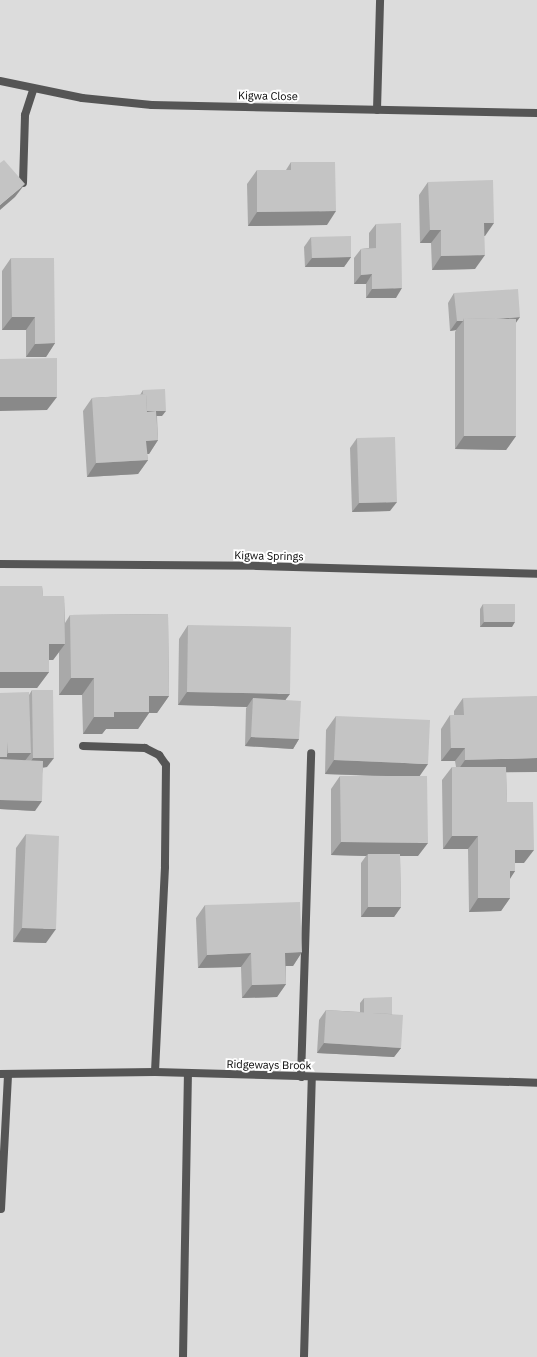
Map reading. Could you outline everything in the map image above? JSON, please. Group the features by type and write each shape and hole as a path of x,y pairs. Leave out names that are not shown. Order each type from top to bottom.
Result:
{"street":[{"path":"377,110 380,0"},
{"name":"Kigwa Close","path":"0,81 33,90 82,98 152,105 537,113"},
{"path":"23,183 26,115 33,90"},
{"name":"Kigwa Springs","path":"0,564 257,566 537,574"},
{"path":"83,746 145,748 159,755 166,765 165,867 154,1072"},
{"path":"300,1077 311,753"},
{"name":"Ridgeways Brook","path":"4,1074 154,1072 537,1082"},
{"path":"1,1209 4,1074"},
{"path":"183,1357 188,1074"},
{"path":"304,1357 312,1077"}],"shaded area":[{"path":"0,0 537,0 537,1357 0,1357"}],"building":[{"path":"4,160 25,184 0,205 0,163"},
{"path":"291,162 335,162 336,211 257,212 257,170 291,170"},
{"path":"493,180 494,223 484,223 485,255 441,256 441,230 430,230 428,182"},
{"path":"401,223 402,288 372,289 372,274 361,275 361,249 376,248 376,224"},
{"path":"351,236 351,257 312,258 311,237"},
{"path":"11,258 54,258 55,343 35,344 35,317 12,317"},
{"path":"518,289 520,317 496,319 464,318 463,321 457,321 454,293"},
{"path":"464,318 516,319 516,436 464,436"},
{"path":"57,358 57,397 0,397 0,359"},
{"path":"165,389 166,411 147,411 146,394 143,394 143,390"},
{"path":"146,394 147,412 156,411 158,440 146,441 148,460 96,463 92,398"},
{"path":"395,437 397,502 359,503 357,438"},
{"path":"0,586 42,586 43,596 64,596 65,644 49,644 49,672 0,672"},
{"path":"483,604 515,604 515,622 484,622"},
{"path":"168,614 169,696 149,696 149,712 114,712 114,717 94,717 94,678 71,678 70,615"},
{"path":"188,625 291,627 290,694 187,692"},
{"path":"32,690 53,690 54,758 33,758"},
{"path":"29,692 31,753 8,753 7,742 7,757 0,757 0,693"},
{"path":"537,696 537,758 465,760 465,748 451,748 450,715 464,715 463,698"},
{"path":"253,698 301,701 299,739 251,737"},
{"path":"336,716 430,720 428,764 334,760"},
{"path":"0,759 43,761 42,801 0,800"},
{"path":"452,767 506,767 507,802 533,802 534,850 515,850 515,871 510,871 510,898 478,898 478,836 452,836"},
{"path":"340,776 427,776 428,843 341,842"},
{"path":"26,834 59,836 56,929 22,928"},
{"path":"368,854 400,854 401,907 368,907"},
{"path":"300,902 302,952 285,953 286,984 252,985 251,953 207,955 205,905"},
{"path":"392,997 392,1014 364,1013 364,998"},
{"path":"326,1010 403,1015 401,1048 324,1043"}]}
